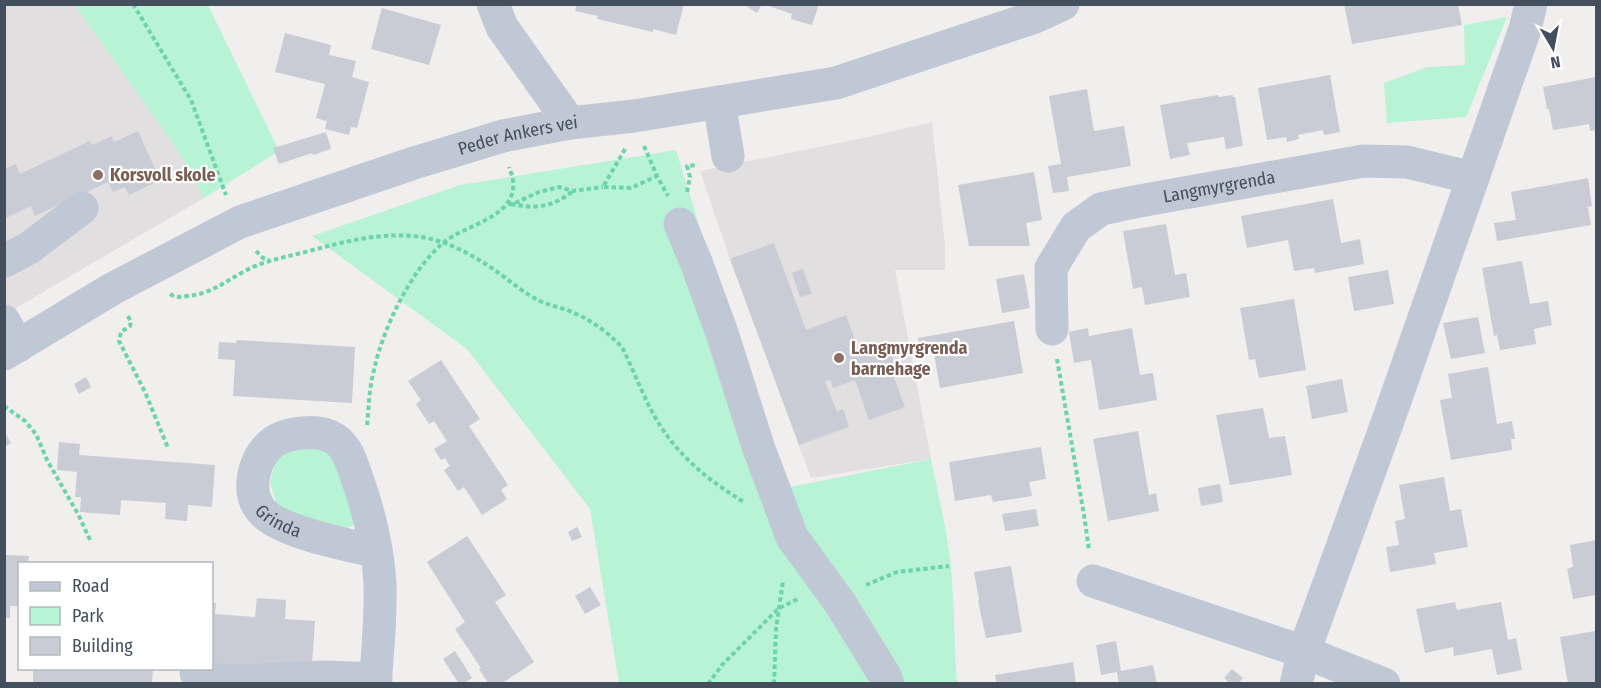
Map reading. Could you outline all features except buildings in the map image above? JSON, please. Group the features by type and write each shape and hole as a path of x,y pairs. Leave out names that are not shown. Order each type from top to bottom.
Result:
{"street":[{"path":"493,4 502,27 570,123"},
{"name":"Peder Ankers vei","path":"9,340 240,222 436,156 503,136 570,123 634,116 836,83 1035,17 1063,4"},
{"path":"1296,684 1304,652 1390,415 1525,29 1531,4"},
{"path":"719,102 728,156"},
{"name":"Langmyrgrenda","path":"1052,329 1051,268 1076,227 1101,209 1362,161 1407,162 1473,178"},
{"path":"4,261 30,248 82,208"},
{"path":"680,224 718,323 759,449 792,537 840,603 867,645 888,684"},
{"path":"196,673 216,680 235,681 325,677 375,681 380,582 375,551"},
{"path":"1093,582 1304,652 1384,684"}],"path":[{"path":"133,4 191,100 227,198"},
{"path":"603,187 629,142"},
{"path":"644,146 680,224"},
{"path":"680,224 690,177 687,166 701,165 728,156"},
{"path":"367,432 373,373 381,343 410,282 426,260 443,243 501,211 507,204 512,195 513,180 508,165"},
{"path":"507,204 513,204 539,192 559,187 573,191 603,187 631,188 657,176"},
{"path":"507,204 545,206 561,200 573,191"},
{"path":"166,292 174,297 203,294 270,260 371,237 414,236 461,249 536,300 573,312 612,337 622,347 660,425 678,449 712,482 747,504"},
{"path":"253,248 263,258 270,260"},
{"path":"130,319 130,326 121,332 119,340 145,392 168,448"},
{"path":"1052,329 1084,515 1093,582"},
{"path":"4,406 25,421 36,434 47,460 90,540"},
{"path":"708,684 722,664 779,608 774,684"}],"shaded area":[{"name":"Korsvoll skole","path":"5,5 97,5 204,198 5,316"},
{"name":"Langmyrgrenda barnehage","path":"932,122 945,247 945,270 895,270 931,459 811,478 700,171"}],"green space":[{"path":"75,5 208,5 279,151 204,198 178,151"},
{"path":"1507,17 1466,117 1387,123 1384,83 1427,67 1465,65 1464,25"},
{"path":"676,150 780,489 931,459 951,566 957,683 619,683 590,509 467,349 312,236 460,185"},
{"path":"301,445 327,451 338,468 354,522 353,526 346,528 297,517 276,502 270,482 275,464 279,457"}],"place":[{"name":"Korsvoll skole","path":"98,175"},
{"name":"Langmyrgrenda barnehage","path":"839,358"}]}
